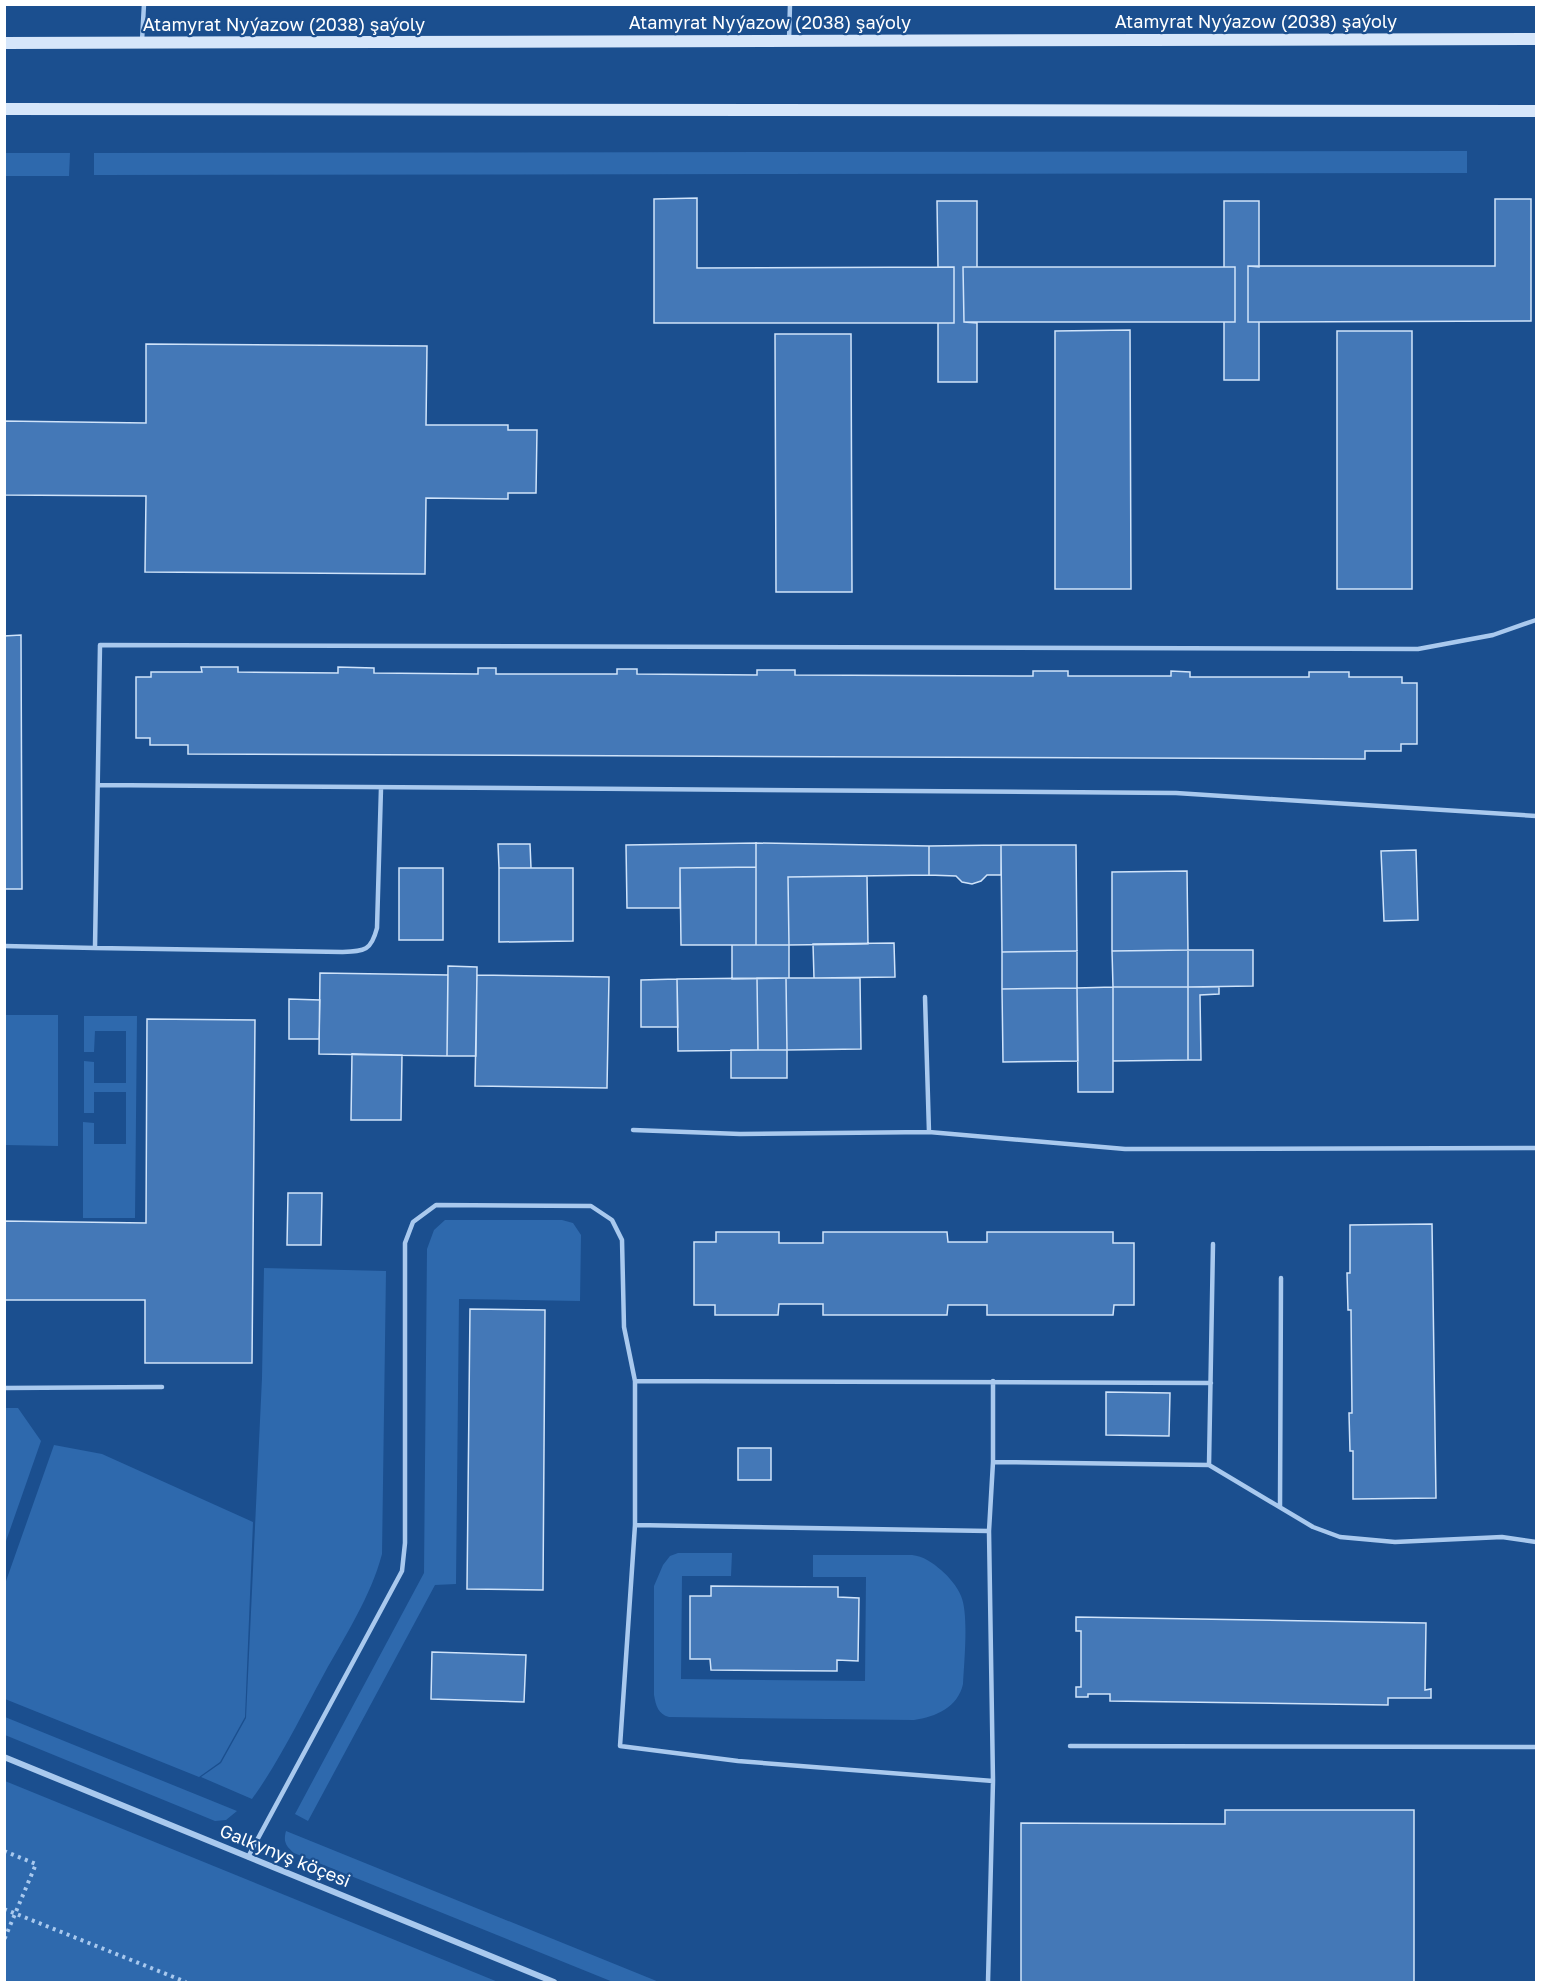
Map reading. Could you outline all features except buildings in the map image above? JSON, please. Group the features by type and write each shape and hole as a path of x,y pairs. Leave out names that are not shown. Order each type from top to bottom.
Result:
{"main road":[{"name":"Atamyrat Nyýazow (2038) şaýoly","path":"4,43 1536,39"},
{"path":"4,109 1536,111"}],"street":[{"name":"Galkynyş köçesi","path":"4,1757 554,1983"}],"lane":[{"path":"142,43 144,4"},
{"path":"789,41 790,4"},
{"path":"95,948 100,645 1418,649 1492,635 1536,620"},
{"path":"98,786 1176,793 1536,816"},
{"path":"4,946 364,951 374,942 377,928 381,788"},
{"path":"925,997 929,1132"},
{"path":"633,1130 740,1134 929,1132 1125,1149 1536,1148"},
{"path":"248,1857 402,1571 405,1543 405,1244 413,1222 436,1205 591,1206 612,1220 622,1240 624,1328 635,1381 635,1525 620,1746 738,1761 993,1781"},
{"path":"1209,1465 1213,1244"},
{"path":"1280,1507 1281,1278"},
{"path":"635,1381 1211,1383"},
{"path":"988,1983 993,1781 989,1531 993,1462 993,1382"},
{"path":"4,1388 162,1387"},
{"path":"993,1462 1209,1465 1313,1527 1340,1537 1395,1542 1502,1537 1536,1542"},
{"path":"635,1525 989,1531"},
{"path":"1070,1746 1536,1747"}],"path":[{"path":"4,1851 36,1864 4,1940"},
{"path":"4,1909 186,1983"}],"shaded area":[{"path":"1467,151 1467,173 94,175 94,153"},
{"path":"5,153 70,153 69,176 5,176"},
{"path":"5,1015 58,1015 58,1146 5,1145"},
{"path":"84,1016 137,1016 135,1218 83,1218 83,1122 94,1123 94,1144 126,1144 126,1092 94,1092 94,1113 84,1113 84,1061 94,1062 94,1083 126,1083 126,1031 95,1031 94,1052 84,1052"},
{"path":"445,1220 562,1220 573,1223 581,1235 580,1301 459,1299 456,1584 435,1585 308,1821 295,1814 424,1573 427,1249 434,1230"},
{"path":"264,1268 386,1271 382,1554 357,1616 281,1753 252,1799 201,1777 221,1763 246,1718 262,1378"},
{"path":"5,1408 18,1408 41,1441 5,1544"},
{"path":"54,1445 102,1454 253,1522 245,1717 220,1762 199,1777 5,1699 5,1584"},
{"path":"678,1553 732,1553 731,1576 682,1576 681,1679 865,1681 866,1577 813,1577 813,1555 912,1555 924,1558 938,1567 953,1582 961,1596 965,1614 965,1639 963,1684 960,1692 945,1710 914,1720 665,1716 658,1709 654,1695 654,1586 663,1565 670,1556"},
{"path":"4,1717 237,1811 226,1820 215,1821 5,1735"},
{"path":"5,1781 498,1982 5,1982"},
{"path":"286,1831 659,1982 613,1982 294,1853 286,1843"}]}
